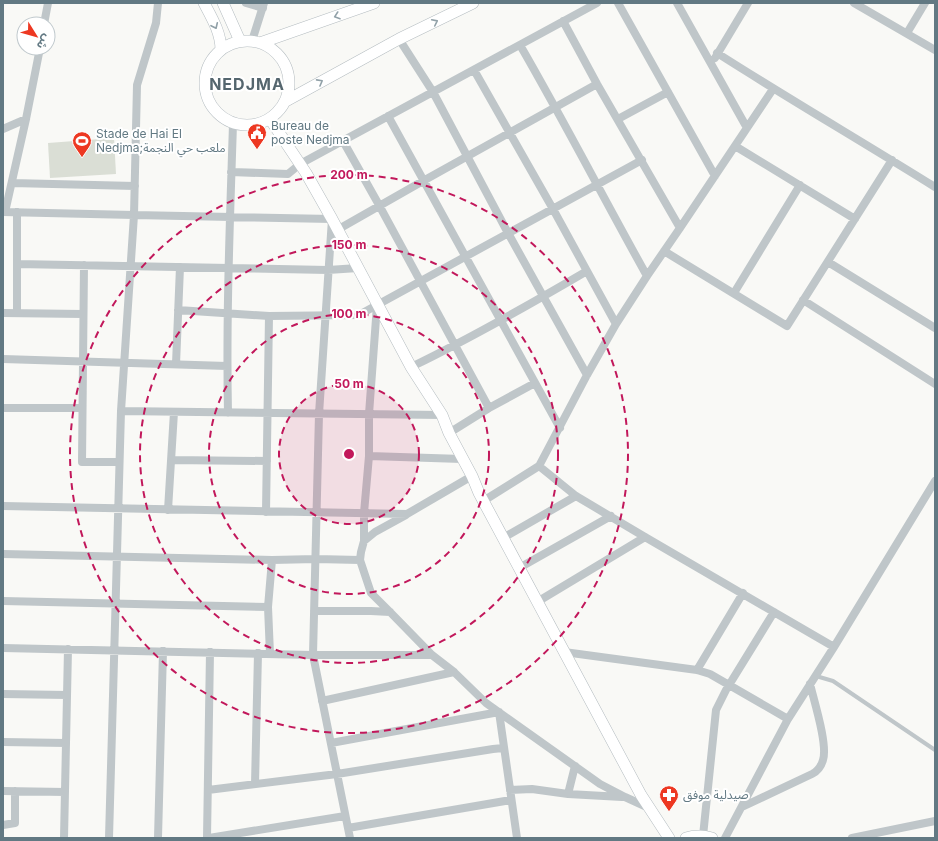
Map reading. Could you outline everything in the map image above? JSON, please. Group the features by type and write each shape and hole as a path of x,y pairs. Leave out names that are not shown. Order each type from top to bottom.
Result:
{"street":[{"path":"46,16 48,3"},
{"path":"109,838 119,462 134,215 137,85 156,23 158,3"},
{"path":"204,3 218,30 221,50"},
{"path":"246,3 264,6 251,42"},
{"path":"224,4 251,42 268,46 275,51 284,62 289,75 289,89 286,101 279,112 270,120 258,125 245,126 233,124 220,117 211,106 205,93 205,79 209,65 217,53 229,45 251,42 374,3"},
{"path":"286,101 399,39 473,3"},
{"path":"231,172 288,174 300,164 597,3"},
{"path":"618,3 715,176"},
{"path":"677,3 747,128"},
{"path":"711,64 748,3"},
{"path":"854,3 935,50"},
{"path":"907,33 925,3"},
{"path":"563,21 597,84 680,228"},
{"path":"399,39 433,92 508,233 587,375"},
{"path":"520,45 647,276"},
{"path":"717,53 773,89 935,187"},
{"path":"38,56 12,183 4,212 332,219"},
{"path":"474,70 616,324"},
{"path":"337,230 379,205 597,84"},
{"path":"484,502 539,466 616,324 773,89"},
{"path":"618,119 668,92"},
{"path":"388,116 560,428"},
{"path":"3,129 26,119"},
{"path":"270,120 300,164 332,219 411,367 442,415 462,459 537,602 641,795 669,838"},
{"path":"228,412 227,366 233,124"},
{"path":"343,141 488,408"},
{"path":"735,146 855,219"},
{"path":"178,310 269,316 359,315 642,160"},
{"path":"664,251 787,326 892,160"},
{"path":"12,183 135,186"},
{"path":"734,293 800,185"},
{"path":"17,212 17,313"},
{"path":"332,219 319,414 313,655 350,838"},
{"path":"828,262 935,328"},
{"path":"16,264 328,270 358,268"},
{"path":"84,265 82,462 119,462"},
{"path":"176,364 180,267"},
{"path":"411,367 501,321 587,271"},
{"path":"803,300 935,384"},
{"path":"378,305 369,414 369,456 364,513 364,541 360,560 371,593 432,655 454,672 486,703 600,784 625,798 650,809"},
{"path":"3,313 83,314"},
{"path":"266,512 269,316"},
{"path":"3,359 227,366"},
{"path":"449,433 488,408 535,383"},
{"path":"3,408 82,408"},
{"path":"121,411 442,415"},
{"path":"168,510 174,412"},
{"path":"369,456 462,459"},
{"path":"171,460 267,461"},
{"path":"539,466 576,496 834,647"},
{"path":"364,541 375,532 472,476"},
{"path":"725,838 788,719 834,647 935,480"},
{"path":"503,538 576,496"},
{"path":"3,506 407,514"},
{"path":"520,568 611,516"},
{"path":"537,602 645,537"},
{"path":"3,554 272,560 360,560"},
{"path":"270,654 268,607 272,560"},
{"path":"697,670 743,593"},
{"path":"3,602 268,607"},
{"path":"314,611 390,612"},
{"path":"686,838 692,836 707,837 716,710 729,684 774,612"},
{"path":"3,648 313,655 432,655"},
{"path":"64,838 68,649"},
{"path":"158,838 163,651"},
{"path":"210,652 208,838 346,816"},
{"path":"564,652 697,670 710,674 729,684 788,719"},
{"path":"255,784 258,653"},
{"path":"322,701 454,672"},
{"path":"742,807 819,771 824,759 824,744 810,684"},
{"path":"3,694 67,695"},
{"path":"331,743 499,712"},
{"path":"499,712 517,838"},
{"path":"3,742 66,743"},
{"path":"208,790 337,774 504,748"},
{"path":"568,794 575,766"},
{"path":"510,790 532,789 568,794 625,798"},
{"path":"3,791 65,792"},
{"path":"3,825 14,823 15,791"},
{"path":"348,828 511,800"},
{"path":"852,838 935,821"}],"lane":[{"path":"816,676 833,681 935,750"}],"shaded area":[{"name":"Stade de Hai El Nedjma;ملعب حي النجمة","path":"114,138 116,174 50,178 48,143"}],"place":[{"name":"Bureau de poste Nedjma","path":"257,150"},
{"name":"Stade de Hai El Nedjma;ملعب حي النجمة","path":"82,158"},
{"name":"صيدلية موفق","path":"669,812"}],"district":[{"name":"NEDJMA","path":"247,84"}]}
